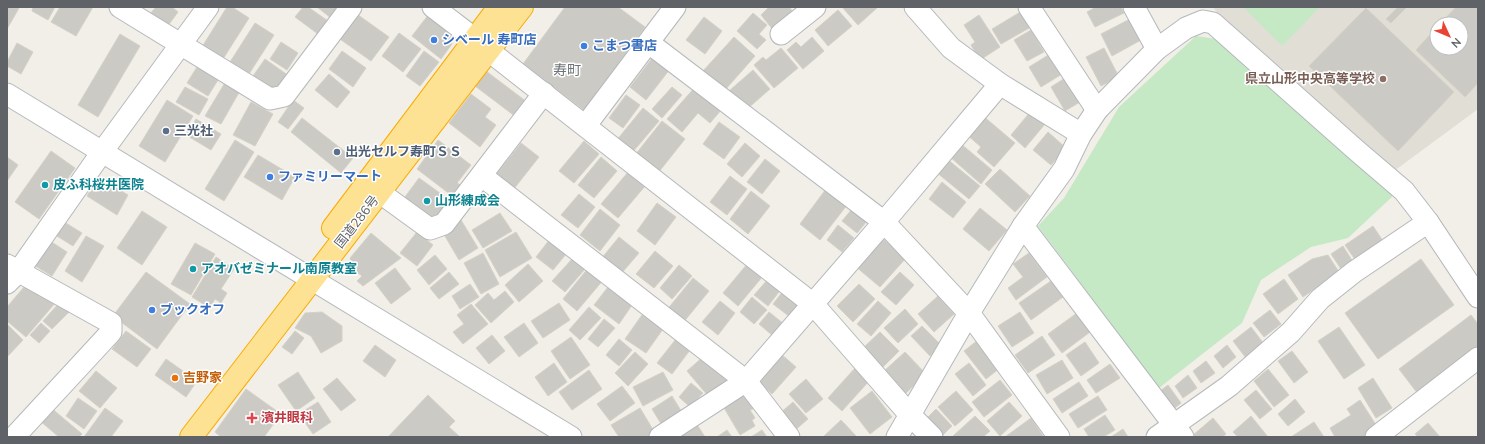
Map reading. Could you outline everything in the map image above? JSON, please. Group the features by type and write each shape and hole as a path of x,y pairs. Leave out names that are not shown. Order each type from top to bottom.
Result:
{"highway":[{"name":"国道286号","path":"192,437 306,276 379,192 482,45 500,7"},
{"name":"国道286号","path":"175,437 306,276 482,45 522,7"}],"street":[{"path":"120,7 181,43 270,99 284,96 351,7"},
{"path":"14,437 111,332 111,323 11,273 208,7"},
{"path":"433,7 586,125 813,304 910,415 932,437"},
{"path":"586,125 675,7"},
{"path":"781,34 815,7"},
{"path":"914,7 951,48 1000,84 1081,134"},
{"path":"1029,7 1097,110"},
{"path":"1134,7 1157,49"},
{"path":"897,437 969,312 1022,226 1064,169 1081,134 1097,110 1157,49 1186,28 1203,22 1212,23 1404,191 1428,222 1478,297"},
{"path":"649,42 884,222 969,312 1059,437"},
{"path":"660,437 746,381 884,222 1000,84"},
{"path":"379,192 430,229 444,224 544,93"},
{"path":"7,94 571,437"},
{"path":"482,176 746,381 789,437"},
{"path":"1022,226 1171,433 1229,386 1291,332 1320,299 1354,272 1428,222"},
{"path":"1376,437 1478,358"}],"shaded area":[{"name":"県立山形中央高等学校","path":"1213,7 1478,7 1478,109 1390,174 1218,14"}],"green space":[{"path":"1243,7 1320,7 1282,46"},
{"path":"1196,36 1216,39 1394,195 1348,238 1311,247 1261,280 1242,323 1159,388 1038,226 1064,198 1119,107"}],"building":[{"path":"7,7 19,8 7,29"},
{"path":"33,7 55,7 48,20 32,11"},
{"path":"60,7 93,7 76,36 51,22"},
{"path":"156,7 172,7 178,12 167,27 150,14"},
{"path":"227,7 232,7 249,18 223,59 202,47"},
{"path":"303,7 308,7 328,21 318,34 295,17"},
{"path":"317,7 339,7 331,18"},
{"name":"こまつ書店","path":"565,7 618,7 645,27 584,110 523,64"},
{"path":"769,7 789,7 794,13 774,31 761,15"},
{"path":"842,7 878,7 858,25"},
{"path":"1096,7 1121,7 1124,13 1095,27 1087,12"},
{"path":"1398,7 1407,7 1391,23 1386,19"},
{"path":"1456,7 1478,7 1478,83 1465,97 1416,50 1429,36 1429,56 1469,56 1469,16 1448,16"},
{"path":"1366,8 1454,92 1398,151 1309,66"},
{"path":"838,10 852,26 828,46 815,30"},
{"path":"1022,11 1031,27 1001,44 992,29"},
{"path":"354,12 389,37 371,61 337,37"},
{"path":"753,13 767,25 759,34 766,40 757,49 737,31"},
{"name":"シベール 寿町店","path":"429,14 450,31 452,44 441,59 412,36"},
{"path":"979,15 1000,47 980,60 971,45 975,42 964,25"},
{"path":"704,17 722,31 705,54 686,40"},
{"path":"1130,19 1141,40 1112,56 1101,34"},
{"path":"255,23 274,35 249,74 230,62"},
{"path":"1031,30 1044,52 1027,61 1014,40"},
{"path":"399,33 421,49 403,72 382,56"},
{"path":"120,34 140,46 98,117 78,105"},
{"path":"734,37 755,56 725,90 703,71"},
{"path":"812,37 824,51 803,69 787,50 796,42 801,47"},
{"path":"281,42 298,53 287,70 270,59"},
{"path":"17,43 33,52 21,74 7,66 7,62"},
{"path":"781,48 798,68 774,88 754,65 763,57 766,60"},
{"path":"1104,48 1119,77 1101,86 1086,57"},
{"path":"342,51 366,68 353,87 329,69"},
{"path":"424,51 439,62 420,86 406,76"},
{"path":"1050,54 1062,74 1041,87 1029,67"},
{"path":"653,57 670,69 646,100 630,87"},
{"path":"265,59 289,76 277,92 253,76"},
{"path":"197,67 218,80 208,96 187,83"},
{"path":"753,70 770,89 746,110 729,91"},
{"path":"486,71 527,102 516,117 475,86"},
{"path":"329,74 350,92 337,108 315,90"},
{"path":"1065,78 1080,102 1065,111 1051,87"},
{"path":"226,81 241,89 221,124 205,116"},
{"path":"696,86 722,109 710,123 698,113 682,132 667,119"},
{"path":"185,87 208,99 199,115 176,102"},
{"path":"672,87 682,95 662,118 652,109"},
{"path":"471,94 491,109 485,117 496,125 480,147 449,123"},
{"path":"626,95 640,105 623,128 609,118"},
{"name":"三光社","path":"167,100 193,116 165,162 139,146"},
{"path":"293,100 304,108 288,129 278,122"},
{"path":"251,102 273,114 255,146 233,135"},
{"path":"643,108 659,121 631,154 616,141"},
{"path":"1031,111 1045,124 1025,148 1011,135"},
{"path":"982,115 1015,143 994,167 977,152 981,147 966,134"},
{"path":"302,118 353,158 341,173 291,132"},
{"path":"196,119 221,134 211,150 186,135"},
{"path":"662,121 685,139 658,173 635,155"},
{"path":"719,122 740,137 724,159 703,144"},
{"path":"1048,132 1066,148 1051,165 1033,150"},
{"path":"235,140 254,152 224,201 205,189"},
{"path":"438,140 471,165 457,183 464,187 455,198 417,169"},
{"path":"584,141 599,154 574,183 559,171"},
{"path":"521,143 539,157 513,190 495,176"},
{"path":"745,143 760,156 742,177 727,164"},
{"path":"960,143 992,170 981,184 949,156"},
{"name":"皮ふ科桜井医院","path":"51,151 75,168 39,219 15,202"},
{"name":"ファミリーマート","path":"258,155 295,177 282,200 244,177"},
{"path":"7,157 18,165 7,181"},
{"path":"601,157 617,171 594,198 578,185"},
{"path":"765,159 780,171 762,194 747,182"},
{"path":"947,159 980,186 969,199 936,172"},
{"path":"1000,169 1030,196 1015,212 985,184"},
{"path":"629,171 646,185 618,218 601,204"},
{"path":"730,176 747,189 727,215 710,202"},
{"path":"98,177 128,195 117,215 87,196"},
{"name":"山形練成会","path":"419,178 451,201 434,224 402,201"},
{"path":"942,182 966,202 953,218 929,199"},
{"path":"826,189 847,205 820,240 800,224"},
{"path":"751,191 770,206 748,234 730,219"},
{"path":"579,194 595,207 578,228 561,215"},
{"path":"657,203 676,217 655,245 637,231"},
{"path":"980,208 1007,230 989,251 963,229"},
{"path":"600,209 620,225 600,251 580,235"},
{"path":"852,209 867,221 857,233 842,221"},
{"path":"142,211 167,227 142,265 117,248"},
{"path":"500,213 512,231 483,248 472,230"},
{"path":"61,220 82,233 73,246 52,233"},
{"path":"461,220 478,248 459,260 442,231"},
{"path":"838,225 854,238 842,252 827,240"},
{"path":"1373,226 1383,241 1356,261 1345,245"},
{"path":"417,232 433,245 417,266 400,253"},
{"path":"516,232 532,258 500,277 485,250"},
{"path":"371,233 401,258 363,286 357,281 362,276 354,270 350,258"},
{"path":"86,236 104,246 82,282 65,271"},
{"path":"619,237 639,253 620,275 601,259"},
{"path":"881,237 906,258 880,287 855,266"},
{"path":"47,239 67,252 52,276 32,264"},
{"path":"550,239 567,253 553,270 536,257"},
{"name":"アオバゼミナール南原教室","path":"195,243 215,254 191,295 171,284"},
{"path":"1343,246 1353,262 1341,269 1331,254"},
{"path":"655,251 673,266 654,288 636,274"},
{"path":"483,253 499,284 481,294 464,263"},
{"path":"1029,253 1047,277 1016,300 1008,288 1023,277 1013,264"},
{"path":"435,255 447,269 429,285 417,270"},
{"path":"1328,255 1339,272 1303,297 1288,275 1312,259"},
{"path":"216,257 234,269 221,289 227,293 221,303 215,299 210,308 192,297"},
{"path":"573,258 585,269 565,292 552,281"},
{"path":"1421,259 1454,305 1378,359 1345,313"},
{"path":"748,263 763,276 738,306 723,293"},
{"path":"528,264 543,281 519,302 505,285"},
{"path":"679,265 692,276 672,299 660,288"},
{"path":"589,267 604,279 577,311 563,299"},
{"path":"395,268 411,289 391,304 375,283"},
{"name":"ブックオフ","path":"146,272 190,304 157,349 113,316"},
{"path":"449,272 459,284 439,299 430,288"},
{"path":"900,272 914,285 896,305 881,292"},
{"path":"693,278 709,291 682,324 666,311"},
{"path":"769,278 782,288 768,306 754,295"},
{"path":"1284,279 1298,299 1278,314 1263,294"},
{"path":"30,280 56,302 26,337 7,321 7,307"},
{"path":"1051,281 1063,297 1031,320 1019,303"},
{"path":"470,284 479,297 460,309 452,296"},
{"path":"859,284 875,299 853,322 837,306"},
{"path":"608,287 632,305 619,324 594,305"},
{"path":"784,290 801,303 790,317 773,304"},
{"path":"505,291 514,302 491,323 475,305 488,293 494,300"},
{"path":"938,296 954,314 934,332 918,314"},
{"path":"752,297 767,310 754,324 740,312"},
{"path":"720,301 735,313 718,335 702,322"},
{"path":"878,301 891,313 871,336 857,324"},
{"path":"60,302 70,311 52,329 43,321"},
{"path":"559,303 570,320 543,338 531,321"},
{"path":"471,304 488,324 463,344 453,332 464,324 457,315"},
{"path":"589,307 601,318 580,340 569,330"},
{"path":"905,309 918,324 898,343 884,328"},
{"path":"1270,310 1281,324 1264,337 1253,323"},
{"path":"322,312 342,326 342,341 321,353 311,336 295,328 305,313"},
{"path":"769,312 784,324 773,336 759,324"},
{"path":"1020,312 1034,333 1012,347 998,326"},
{"path":"1077,313 1090,332 1062,353 1048,334"},
{"path":"642,315 663,329 646,353 625,339"},
{"path":"1471,315 1478,324 1478,348 1418,394 1399,369"},
{"path":"604,319 615,328 598,347 588,339"},
{"path":"41,323 50,331 39,343 30,335"},
{"path":"524,323 538,343 519,357 504,337"},
{"path":"7,324 23,340 7,357"},
{"path":"922,326 941,345 930,356 911,336"},
{"path":"1251,327 1264,344 1246,358 1233,341"},
{"path":"1339,327 1365,365 1344,379 1318,341"},
{"path":"126,331 151,349 137,367 112,349"},
{"path":"295,331 304,338 292,354 282,347"},
{"path":"880,332 899,351 881,369 862,349"},
{"path":"492,335 505,351 489,364 476,348"},
{"path":"1042,336 1055,355 1028,373 1015,355"},
{"path":"571,337 590,365 570,379 551,351"},
{"path":"619,339 632,350 619,366 606,355"},
{"path":"676,339 690,350 672,374 657,363"},
{"path":"978,340 1000,368 986,379 964,351"},
{"path":"1085,342 1099,363 1081,376 1066,355"},
{"path":"375,345 396,360 385,377 363,361"},
{"path":"1227,345 1236,357 1223,368 1214,356"},
{"path":"1292,351 1308,372 1294,383 1278,361"},
{"path":"635,352 648,364 628,386 615,373"},
{"path":"905,352 926,374 904,395 883,372"},
{"path":"781,354 796,367 772,394 757,381"},
{"path":"704,356 727,381 709,397 687,371"},
{"path":"166,359 197,381 186,397 155,375"},
{"path":"1062,360 1073,378 1047,394 1036,375"},
{"path":"1206,361 1215,373 1201,383 1193,371"},
{"path":"554,363 567,382 548,396 535,377"},
{"path":"969,363 986,385 973,396 955,374"},
{"path":"1110,364 1120,378 1096,393 1087,380"},
{"path":"856,367 870,380 842,411 828,398"},
{"path":"1268,369 1289,395 1274,407 1254,381"},
{"path":"589,370 602,389 572,410 559,392"},
{"path":"96,371 117,388 100,408 79,391"},
{"path":"298,372 315,398 296,411 278,385"},
{"path":"663,372 673,390 643,406 633,387"},
{"path":"1188,375 1197,388 1183,398 1175,386"},
{"path":"337,378 356,400 341,411 323,389"},
{"path":"1373,378 1392,408 1376,418 1358,388"},
{"path":"806,379 823,399 806,413 789,394"},
{"path":"1000,380 1012,395 984,417 972,402"},
{"path":"1079,382 1088,396 1062,413 1053,399"},
{"path":"691,383 703,393 690,407 679,397"},
{"path":"1168,385 1181,403 1170,412 1156,394"},
{"path":"622,386 635,403 610,421 597,404"},
{"path":"246,389 281,414 264,437 221,437 215,432"},
{"path":"1256,390 1272,409 1260,419 1244,400"},
{"path":"872,391 892,417 870,434 850,408"},
{"path":"956,391 973,410 955,426 938,407"},
{"path":"744,394 753,409 750,410 755,418 752,420 755,426 740,435 723,406"},
{"path":"428,395 455,421 449,427 460,437 388,437"},
{"path":"672,396 683,414 663,427 652,409"},
{"path":"1098,396 1107,410 1078,428 1069,414"},
{"path":"78,398 97,411 84,429 66,416"},
{"path":"1295,399 1305,412 1288,426 1278,414"},
{"path":"1360,400 1378,428 1365,437 1335,437 1330,428 1351,415 1347,409"},
{"path":"318,402 331,422 313,434 299,414"},
{"path":"793,402 808,419 794,431 779,414"},
{"path":"1009,402 1022,416 1000,436 987,421"},
{"path":"50,407 82,434 79,437 59,437 39,420"},
{"path":"105,408 123,421 111,437 84,437"},
{"path":"640,408 655,433 649,437 619,437 611,425"},
{"path":"936,409 952,426 941,437 923,422"},
{"path":"1105,415 1115,430 1103,437 1089,437 1084,429"},
{"path":"975,416 990,431 983,437 953,436"},
{"path":"1251,416 1268,437 1238,437 1233,432"},
{"path":"1031,418 1043,436 1005,437"},
{"path":"1213,418 1226,434 1222,437 1192,436"},
{"path":"841,420 857,437 823,437"},
{"path":"1314,422 1324,437 1291,437"},
{"path":"696,423 705,437 675,437"},
{"path":"1428,423 1440,437 1418,437 1415,434"},
{"path":"1123,429 1128,437 1111,437"},
{"path":"727,430 732,437 717,437"},
{"path":"762,430 767,437 751,437"}],"place":[{"name":"シベール 寿町店","path":"434,40"},
{"name":"こまつ書店","path":"584,46"},
{"name":"県立山形中央高等学校","path":"1383,79"},
{"name":"三光社","path":"166,131"},
{"name":"出光セルフ寿町ＳＳ","path":"337,152"},
{"name":"ファミリーマート","path":"270,177"},
{"name":"皮ふ科桜井医院","path":"45,185"},
{"name":"山形練成会","path":"427,201"},
{"name":"アオバゼミナール南原教室","path":"193,269"},
{"name":"ブックオフ","path":"152,310"},
{"name":"吉野家","path":"175,378"},
{"name":"濱井眼科","path":"252,418"}],"district":[{"name":"寿町","path":"567,70"}]}
